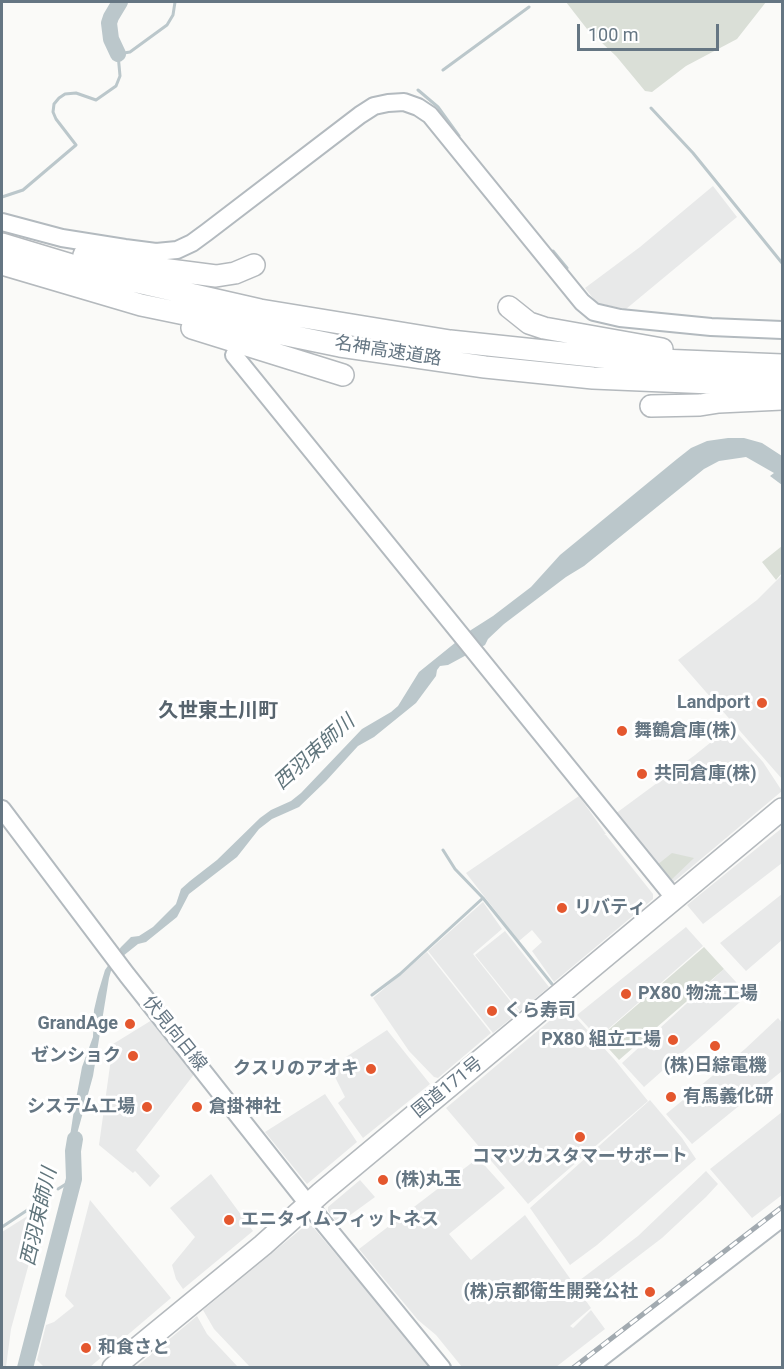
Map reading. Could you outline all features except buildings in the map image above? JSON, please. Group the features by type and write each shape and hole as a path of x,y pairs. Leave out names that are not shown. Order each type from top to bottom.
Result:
{"highway":[{"path":"2,235 113,282 216,276 235,273 254,265"},
{"name":"名神高速道路","path":"2,244 113,282 340,346 485,368 593,378 783,386"},
{"name":"名神高速道路","path":"2,264 450,341 577,355 783,365"},
{"path":"113,282 139,313 343,375"},
{"path":"509,307 523,319 544,328 663,349 680,360"},
{"path":"651,406 783,399"},
{"name":"国道171号","path":"113,1368 783,809"}],"street":[{"path":"2,222 62,238 156,252 177,250 207,232 360,115 374,106 404,102 430,115 582,302 594,312 620,318 711,327 783,330"},
{"path":"234,355 675,899"},
{"name":"伏見向日線","path":"2,809 127,975 308,1204 442,1368"},
{"path":"588,1368 783,1218"}],"shaded area":[{"path":"566,2 766,2 737,39 686,66 652,92 645,91 616,56 587,29"},
{"path":"713,186 737,217 626,309 597,303 585,288 640,247"},
{"path":"744,438 762,443 782,456 782,485 770,476 774,473 746,457 719,461 704,469 584,566 504,624 488,639 485,645 448,665 440,666 436,676 416,703 374,737 358,746 299,807 272,819 259,829 237,857 189,894 177,917 146,942 138,944 123,956 111,971 109,978 93,1076 77,1134 75,1151 77,1163 72,1161 68,1149 82,1067 93,1037 94,1010 105,970 121,947 131,937 139,936 153,927 176,904 181,889 217,860 260,818 301,793 362,729 398,706 419,672 471,630 531,587 560,555 691,448 707,441"},
{"path":"782,546 782,573 776,580 762,562"},
{"name":"Landport","path":"782,575 782,779 678,660 757,600"},
{"path":"731,726 763,762 782,791 670,885 615,814"},
{"path":"579,796 606,834 604,835 653,894 653,899 554,982 532,951 542,942 532,930 519,941 466,873"},
{"path":"782,828 782,863 703,924 687,905"},
{"path":"672,853 694,858 670,881 657,865"},
{"path":"782,894 782,940 746,971 720,943"},
{"path":"483,902 502,929 473,954 519,1012 493,1033 428,951"},
{"path":"686,927 703,946 598,1038 577,1015"},
{"path":"505,931 549,987 520,1011 475,955"},
{"path":"704,947 724,969 619,1060 599,1038"},
{"path":"427,952 491,1033 438,1078 434,1077 409,1051 373,998"},
{"path":"724,969 748,995 644,1087 622,1063"},
{"path":"566,1007 614,1059 648,1101 528,1204 446,1108"},
{"path":"778,1018 782,1023 782,1071 692,1144 666,1114 745,1049"},
{"path":"152,1020 195,1073 136,1150 160,1176 150,1187 135,1171 133,1173 99,1145 113,1044"},
{"path":"387,1030 430,1084 363,1138 338,1103 345,1097 333,1073 346,1057"},
{"path":"325,1094 357,1142 307,1184 265,1132"},
{"path":"650,1100 682,1138 696,1159 597,1245 570,1265 530,1208"},
{"path":"782,1112 782,1195 752,1218 710,1169"},
{"path":"478,1158 505,1188 449,1234 471,1260 525,1215 591,1308 570,1326 573,1328 591,1310 605,1329 556,1367 462,1367 436,1335 418,1320 359,1249"},
{"path":"706,1171 718,1184 706,1197 662,1238 590,1293 580,1280 638,1236"},
{"path":"211,1174 253,1231 183,1289 176,1279 172,1265 195,1237 170,1208"},
{"path":"360,1180 375,1197 338,1224 328,1211 328,1207"},
{"path":"90,1200 171,1298 90,1367 44,1367 37,1360 46,1325 54,1322 74,1306 65,1296"},
{"path":"45,1205 11,1329 6,1367 2,1367 2,1232"},
{"path":"306,1225 312,1226 431,1367 250,1367 214,1329 203,1310"},
{"path":"197,1316 207,1334 238,1367 136,1367"}],"waterway":[{"path":"118,54 111,39 109,23 120,2"},
{"path":"2,197 23,190 76,145 53,112 54,104 59,98 65,94 76,93 96,100 116,86 120,76 118,54 130,52 167,25 173,15 175,2"},
{"path":"443,70 529,7"},
{"path":"418,90 438,107 459,136"},
{"path":"651,108 693,153 782,263"},
{"path":"510,200 518,210"},
{"path":"553,251 567,268"},
{"path":"443,850 455,869 483,898 552,984"},
{"path":"372,995 400,974 483,898"},
{"name":"西羽束師川","path":"25,1368 74,1179 75,1139"},
{"path":"58,1189 74,1179"},
{"path":"2,1227 35,1205"}],"railway":[{"path":"573,1368 782,1207"}],"place":[{"name":"Landport","path":"762,703"},
{"name":"舞鶴倉庫(株)","path":"622,731"},
{"name":"共同倉庫(株)","path":"642,774"},
{"name":"リバティ","path":"562,908"},
{"name":"PX80 物流工場","path":"626,994"},
{"name":"くら寿司","path":"492,1011"},
{"name":"GrandAge","path":"130,1024"},
{"name":"PX80 組立工場","path":"673,1040"},
{"name":"(株)日綜電機","path":"715,1046"},
{"name":"ゼンショク","path":"133,1056"},
{"name":"クスリのアオキ","path":"371,1069"},
{"name":"有馬義化研","path":"671,1097"},
{"name":"システム工場","path":"147,1107"},
{"name":"倉掛神社","path":"197,1107"},
{"name":"コマツカスタマーサポート","path":"580,1137"},
{"name":"(株)丸玉","path":"383,1180"},
{"name":"エニタイムフィットネス","path":"229,1220"},
{"name":"(株)京都衛生開発公社","path":"650,1292"},
{"name":"和食さと","path":"86,1348"}],"district":[{"name":"久世東土川町","path":"218,712"}]}
